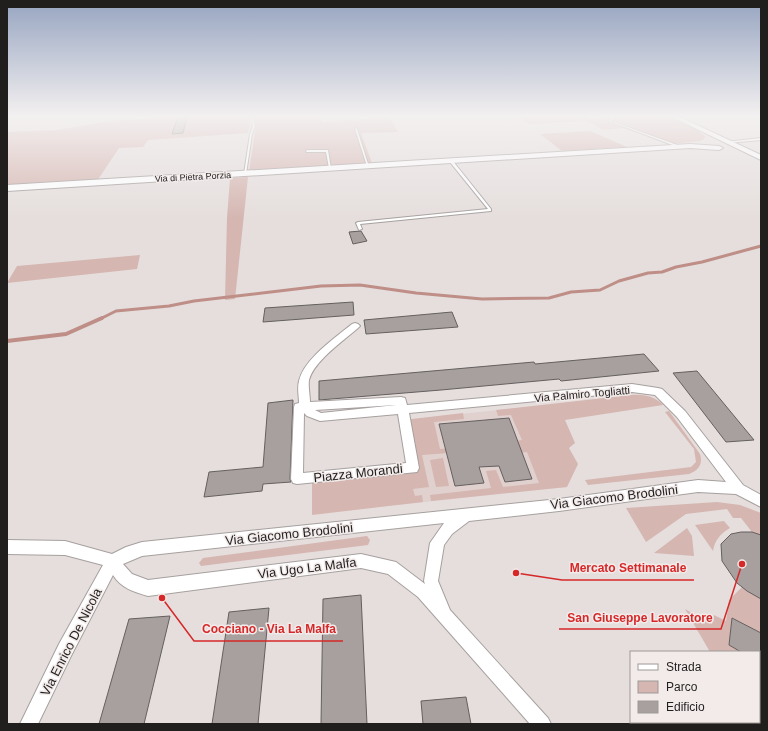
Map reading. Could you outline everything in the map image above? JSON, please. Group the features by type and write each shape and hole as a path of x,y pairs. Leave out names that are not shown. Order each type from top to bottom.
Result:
{"street":[{"name":"Via di Pietra Porzia","path":"7,188 601,151"},
{"path":"733,151 761,159"},
{"path":"746,151 761,159"},
{"path":"355,326 316,362 308,372 304,381 305,407 401,401 402,410"},
{"name":"Via Palmiro Togliatti","path":"402,410 632,388 658,392 681,414 738,489 761,501"},
{"name":"Piazza Morandi","path":"305,407 298,407 297,479 413,468 402,410"},
{"name":"Via Giacomo Brodolini","path":"113,561 126,554 142,549 560,505 698,486 738,489"},
{"path":"445,618 431,581 437,543 447,530 467,514"},
{"path":"7,547 65,548 113,561"},
{"name":"Via Ugo La Malfa","path":"113,561 126,580 136,585 148,588 361,561 392,567 423,592 542,724"},
{"name":"Via Enrico De Nicola","path":"29,724 65,650 113,561"}],"lane":[{"path":"248,174 250,151"},
{"path":"327,151 327,169"},
{"path":"363,151 368,166"},
{"path":"360,229 358,223 490,210 451,161"}],"shaded area":[{"path":"537,406 567,487 397,505 395,489 416,487 404,420"}],"green space":[{"path":"7,151 117,151 97,181 7,187"},
{"path":"252,151 368,151 372,163 249,171"},
{"path":"248,177 235,299 225,300 227,218 230,178"},
{"path":"140,255 137,269 7,283 17,266"},
{"path":"631,395 648,396 663,405 565,420 575,443 569,448 578,464 567,487 431,501 430,495 491,488 486,471 496,470 503,487 539,483 527,452 508,454 504,442 522,440 511,415 498,416 496,410"},
{"path":"669,411 700,454 701,461 698,469 689,474 588,485 585,480 691,467 696,462 694,449 665,412"},
{"path":"463,413 464,419 434,422 440,449 460,447 461,452 422,455 429,487 413,489 415,496 422,495 423,502 312,515 312,478 413,468 404,420"},
{"path":"443,458 449,486 436,487 430,460"},
{"path":"717,502 740,505 761,513 761,535 752,532 741,518 733,518 727,509 686,514 646,542 626,508"},
{"path":"724,521 730,528 718,538 713,551 695,525"},
{"path":"687,528 692,536 694,556 654,553"},
{"path":"367,536 370,540 368,545 201,566 199,563 203,558"},
{"path":"742,587 761,598 761,633 732,618 729,645 739,651 709,651 685,609 712,624 714,615 726,621 729,600"}],"building":[{"path":"361,231 367,241 353,244 349,232"},
{"path":"353,302 354,315 263,322 265,308"},
{"path":"452,312 458,327 366,334 364,320"},
{"path":"644,354 659,371 561,381 559,379 319,400 319,381"},
{"path":"697,371 754,440 726,442 673,373"},
{"path":"293,400 291,482 263,484 262,491 204,497 209,472 263,467 268,403"},
{"path":"509,418 532,479 505,482 499,466 479,467 484,483 455,486 439,424"},
{"path":"752,532 761,535 761,599 737,583 722,561 721,544 731,534"},
{"path":"361,595 367,724 321,724 323,599"},
{"path":"269,608 258,724 212,724 229,612"},
{"path":"170,616 144,724 99,724 129,619"},
{"path":"732,618 761,633 761,652 739,651 729,645"},
{"path":"466,697 471,724 423,724 421,701"}],"waterway":[{"path":"102,318 116,311 169,306 194,301 321,286 360,285 416,293 482,299 549,298 571,292 600,290 619,281 648,273 662,272 676,267 702,262 761,246"},
{"path":"7,341 66,334 102,318"}],"place":[{"name":"San Giuseppe Lavoratore","path":"742,564"},
{"name":"Mercato Settimanale","path":"516,573"},
{"name":"Cocciano - Via La Malfa","path":"162,598"}]}
